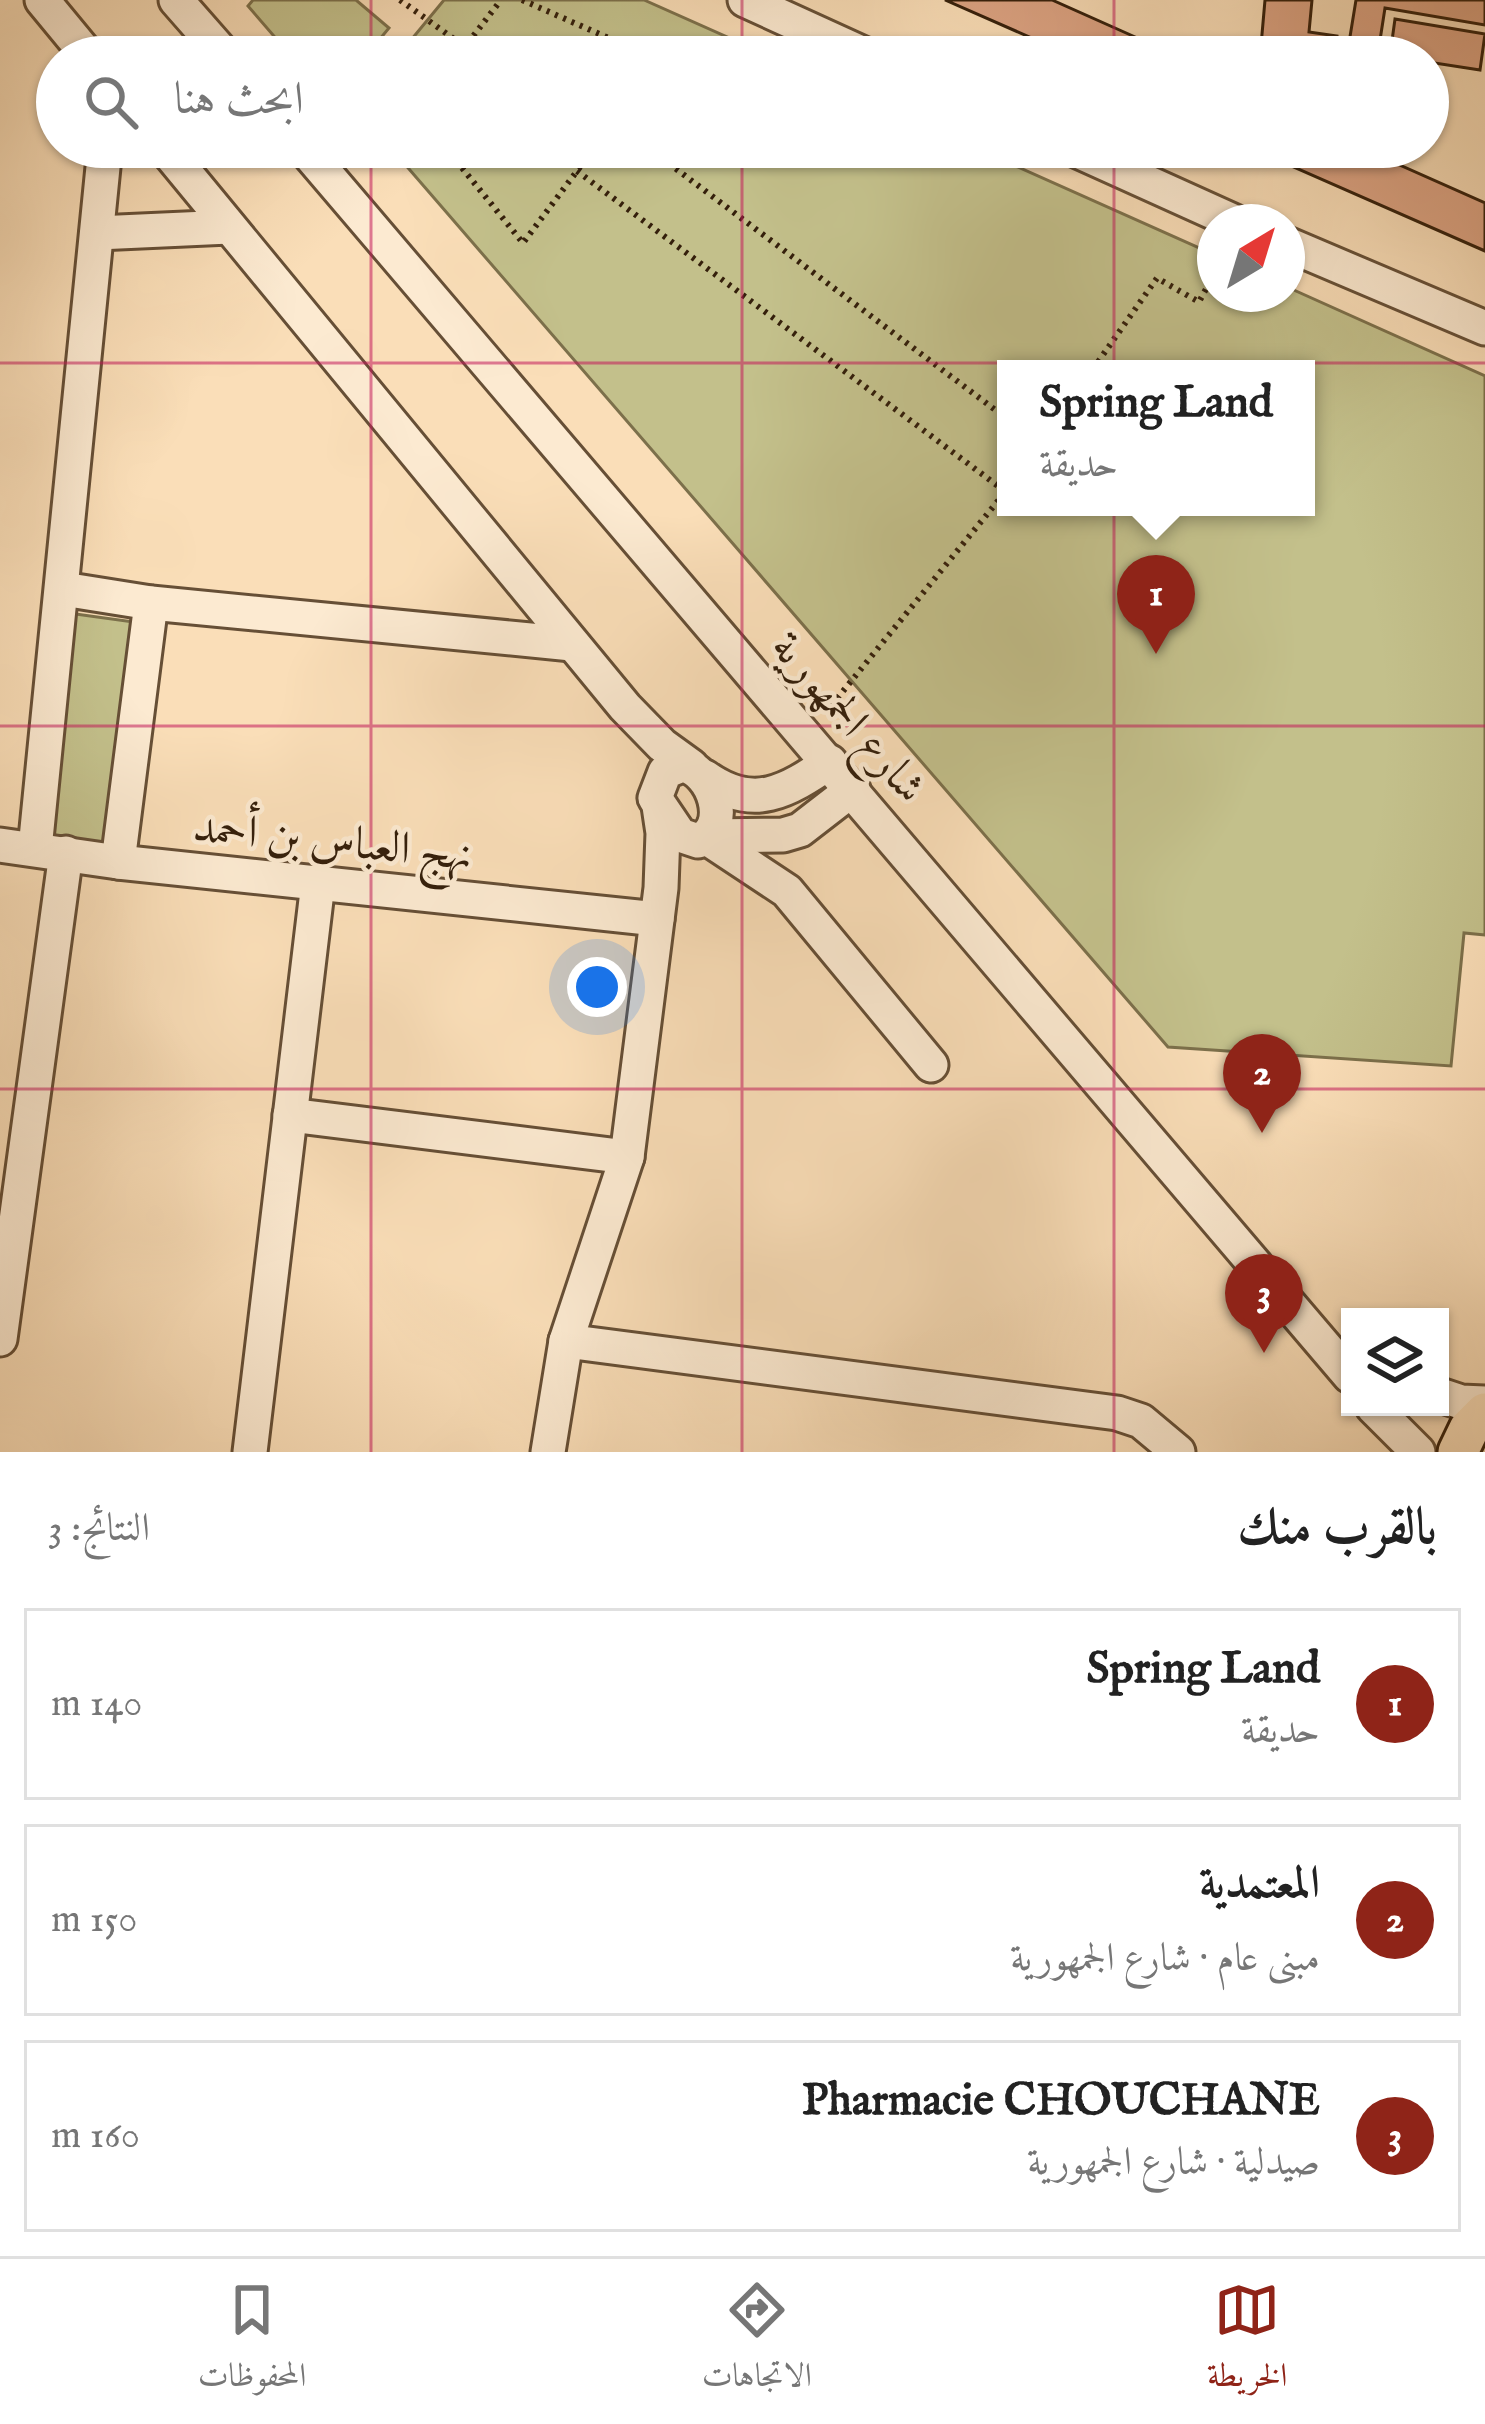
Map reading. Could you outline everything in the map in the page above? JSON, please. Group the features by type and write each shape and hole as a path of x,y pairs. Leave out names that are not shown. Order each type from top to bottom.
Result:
{"main road":[{"path":"1458,1452 1468,1429 1485,1413"}],"street":[{"path":"42,0 72,36"},
{"path":"180,0 209,36"},
{"path":"745,0 825,36"},
{"path":"0,1339 50,851 62,589 104,168"},
{"path":"181,168 572,644 662,745 722,789 770,795 786,792 830,762"},
{"name":"شارع الجمهورية","path":"321,168 1339,1352"},
{"path":"1115,168 1197,205"},
{"path":"97,233 230,227"},
{"path":"1305,252 1485,328"},
{"path":"62,589 151,603 572,644"},
{"path":"118,862 151,603"},
{"path":"548,1452 566,1341 627,1157 659,903 663,833 657,797 625,707"},
{"path":"657,797 665,772 698,771"},
{"path":"659,903 672,866 707,838 716,817 698,771"},
{"path":"657,797 685,839 783,835 800,830 853,789"},
{"path":"707,838 787,891 932,1065"},
{"name":"نهج العباس بن أحمد","path":"0,845 319,884 659,903"},
{"path":"250,1452 319,884"},
{"path":"290,1115 627,1157"},
{"path":"566,1341 1117,1413 1141,1421 1178,1452"},
{"path":"1449,1398 1485,1403"},
{"path":"1382,1416 1418,1452"}],"path":[{"path":"400,0 451,36"},
{"path":"473,36 501,0"},
{"path":"522,0 604,36"},
{"path":"462,168 523,243 579,168"},
{"path":"675,168 997,411"},
{"path":"577,171 997,485"},
{"path":"1099,360 1157,278 1197,301"},
{"path":"807,735 997,503"}],"shaded area":[{"path":"253,0 356,0 389,28 382,36 274,36 248,6"},
{"path":"444,0 644,0 725,36 414,36"},
{"path":"408,168 1020,168 1197,247 1197,312 1305,312 1305,295 1485,376 1485,935 1464,933 1451,1066 1168,1047"},
{"path":"61,612 141,623 110,868 29,857"}],"building":[{"path":"945,0 1052,0 1133,36 1027,36"},
{"path":"1265,0 1312,0 1309,32 1337,36 1262,36"},
{"path":"1356,0 1485,0 1485,25 1385,8 1381,36 1350,36"},
{"path":"1395,19 1485,34 1480,70 1449,65 1449,36 1393,36"},
{"path":"1296,168 1406,168 1485,203 1485,251"}],"place":[{"name":"Spring Land","path":"1156,654"},
{"name":"المعتمدية","path":"1262,1133"},
{"name":"Pharmacie CHOUCHANE","path":"1264,1353"}]}
